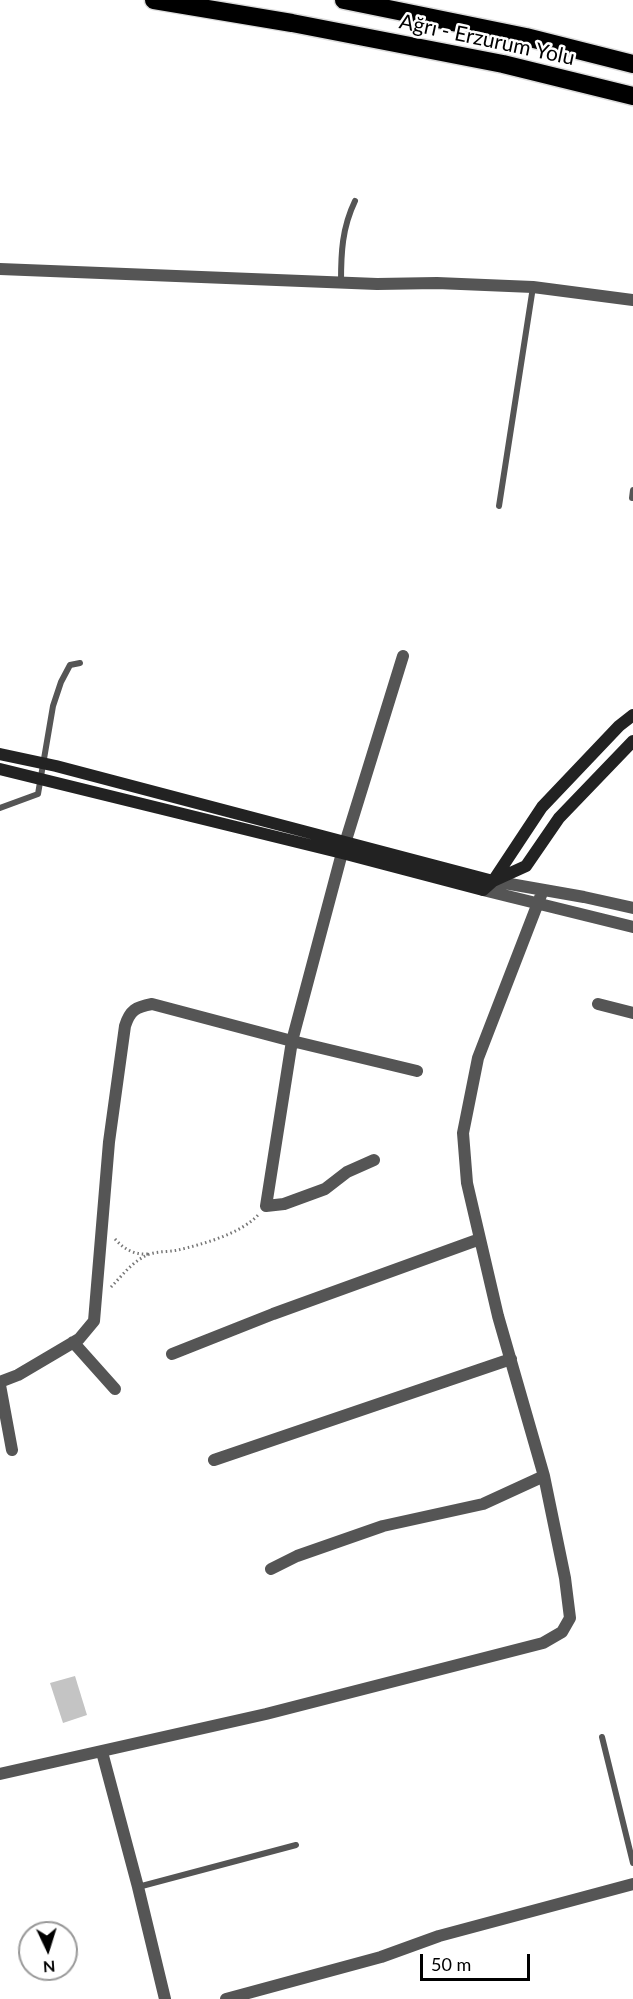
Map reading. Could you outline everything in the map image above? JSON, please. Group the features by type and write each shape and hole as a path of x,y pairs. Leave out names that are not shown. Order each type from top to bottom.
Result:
{"highway":[{"name":"Ağrı - Erzurum Yolu","path":"154,0 292,22 491,62 633,96"},
{"name":"Ağrı - Erzurum Yolu","path":"344,0 526,37 633,64"}],"street":[{"path":"0,269 533,287 633,300"},
{"path":"374,1160 348,1172 325,1189 284,1204 266,1206 292,1041 344,848 403,656"},
{"path":"488,886 542,807 619,726 633,715"},
{"path":"488,886 526,866 559,818 633,741"},
{"path":"0,754 44,763 344,848 488,886 537,903 633,927"},
{"path":"0,769 344,848"},
{"path":"488,886 543,890 633,908"},
{"path":"0,1774 266,1714 543,1643 562,1632 570,1618 565,1578 544,1476 511,1359 467,1183 463,1133 478,1058 543,890"},
{"path":"12,1450 0,1384 78,1339 94,1321 109,1142 125,1026 128,1015 134,1009 152,1004 417,1071"},
{"path":"598,1004 633,1013"},
{"path":"172,1354 273,1314 480,1239"},
{"path":"73,1342 115,1389"},
{"path":"214,1460 511,1359"},
{"path":"270,1569 297,1556 383,1526 483,1504 544,1476"},
{"path":"102,1752 165,1999"},
{"path":"226,1999 381,1957 440,1936 633,1884"}],"lane":[{"path":"340,282 342,236 355,201"},
{"path":"499,506 533,287"},
{"path":"632,498 633,490"},
{"path":"0,808 38,794 53,706 58,690 70,665 80,663"},
{"path":"602,1737 633,1863"},
{"path":"138,1887 296,1845"}],"path":[{"path":"103,1216 116,1240 127,1250 139,1255 178,1250 222,1237 254,1219 266,1206"},
{"path":"95,1302 132,1264 150,1254"}],"building":[{"path":"75,1676 87,1715 63,1723 50,1683"}]}
